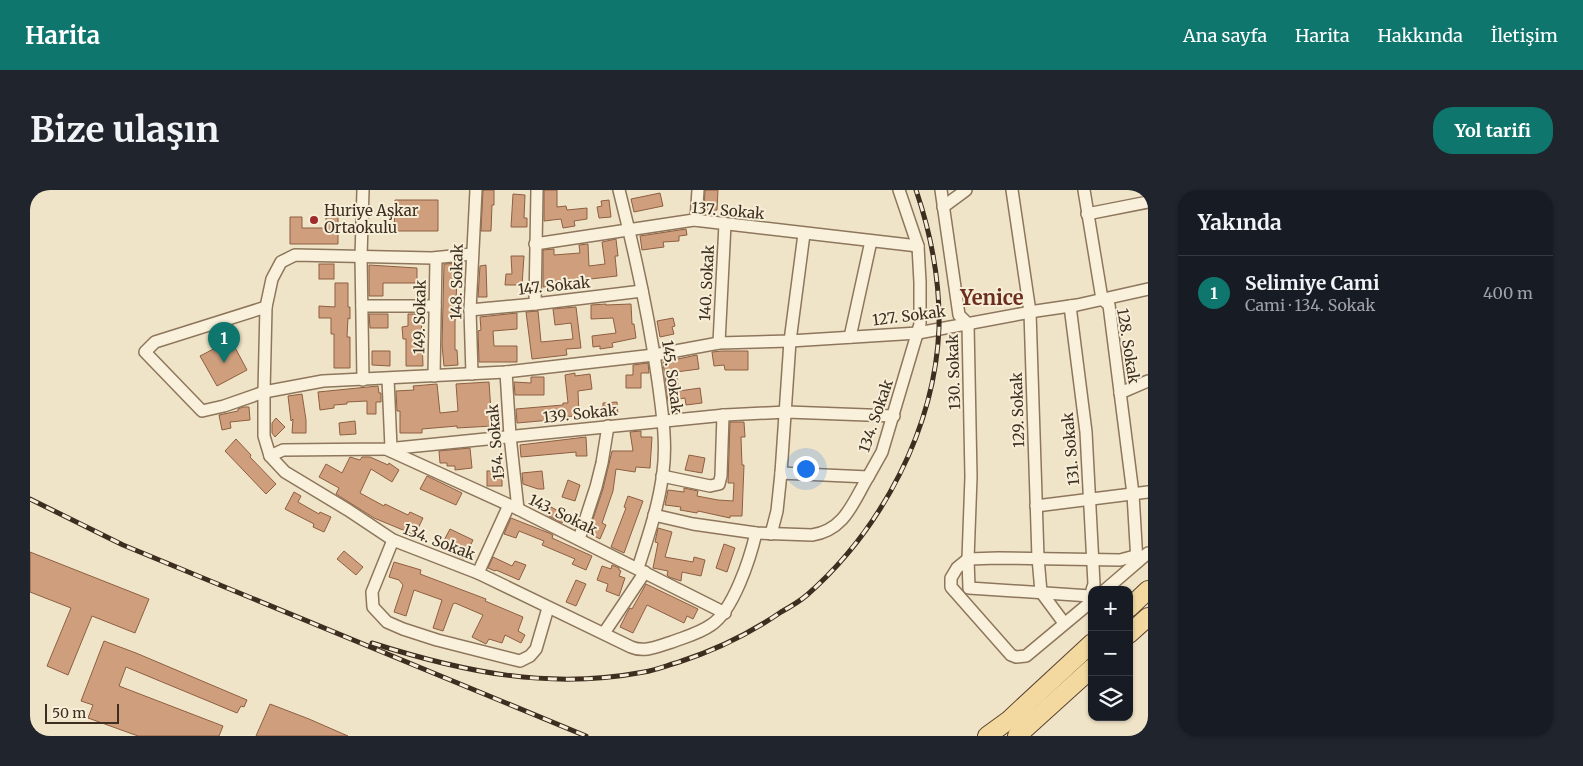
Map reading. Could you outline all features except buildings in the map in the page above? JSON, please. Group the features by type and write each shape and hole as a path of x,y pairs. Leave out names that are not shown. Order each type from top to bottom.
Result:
{"main road":[{"path":"1133,604 1148,590"},
{"path":"1132,631 1148,617"},
{"path":"987,736 1009,720 1088,647"},
{"path":"1017,736 1088,672"}],"street":[{"path":"362,190 361,257 364,380"},
{"name":"148. Sokak","path":"472,374 470,310 476,190"},
{"path":"535,304 537,190"},
{"name":"145. Sokak","path":"604,633 642,570 662,476 664,421 642,291 619,190"},
{"path":"696,220 698,190"},
{"name":"134. Sokak","path":"782,473 868,476 882,452 918,333 920,282 918,246 900,190"},
{"name":"130. Sokak","path":"941,190 959,316 968,324 971,477 968,559 969,588"},
{"path":"943,207 966,190"},
{"name":"129. Sokak","path":"1012,190 1030,312 1040,592"},
{"name":"128. Sokak","path":"1084,190 1102,299 1109,306 1133,494"},
{"path":"1088,214 1148,202"},
{"name":"137. Sokak","path":"535,244 696,220 918,246"},
{"name":"140. Sokak","path":"719,343 725,224"},
{"path":"771,534 777,511 782,473 790,341 804,234"},
{"path":"850,337 871,241"},
{"path":"270,456 264,436 266,307 272,280 281,262 295,255 436,258 472,254"},
{"name":"149. Sokak","path":"434,376 436,258"},
{"name":"127. Sokak","path":"266,307 155,342 146,352 202,411 224,406 264,392 323,381 506,372 654,355 719,343 790,341 918,333 1070,306 1148,289"},
{"name":"147. Sokak","path":"470,310 642,291"},
{"path":"362,306 435,306"},
{"name":"131. Sokak","path":"1070,306 1086,432 1093,586"},
{"name":"154. Sokak","path":"506,372 513,507"},
{"path":"388,378 389,449"},
{"path":"1120,393 1148,382"},
{"name":"139. Sokak","path":"270,456 283,450 389,449 723,415 786,412 894,416"},
{"path":"662,476 710,486 719,484 721,476 723,415"},
{"path":"579,539 596,488 608,426"},
{"name":"143. Sokak","path":"389,449 579,539 725,613"},
{"name":"134. Sokak","path":"270,456 285,472 348,510 392,540 478,573 631,647 645,650 686,637 711,625 725,613 746,565 756,533"},
{"path":"654,515 693,524 756,533 820,534 834,528 843,519 868,476"},
{"path":"1036,506 1148,492"},
{"path":"1133,494 1136,559"},
{"path":"478,573 513,507"},
{"path":"392,540 372,592 373,607 387,622 403,630 520,661 530,656 536,649 548,608"},
{"path":"1109,586 1136,559 1148,553"},
{"path":"1088,598 1064,623 1026,656 1016,657 1011,655 951,587 951,578 957,568 968,559 1136,559"},
{"path":"951,587 1088,595"},
{"path":"1040,592 1064,623"}],"railway":[{"path":"372,643 473,670 506,675 574,679 609,677 653,670 706,652 732,641 757,627 807,595 834,569 859,540 881,508 900,474 915,439 927,403 935,365 939,310 934,258 916,190"},
{"path":"30,499 123,545 586,736"}],"place":[{"name":"Huriye Aşkar Ortaokulu","path":"314,220"},
{"name":"Selimiye Cami","path":"224,363"}],"district":[{"name":"Yenice","path":"992,298"}]}
